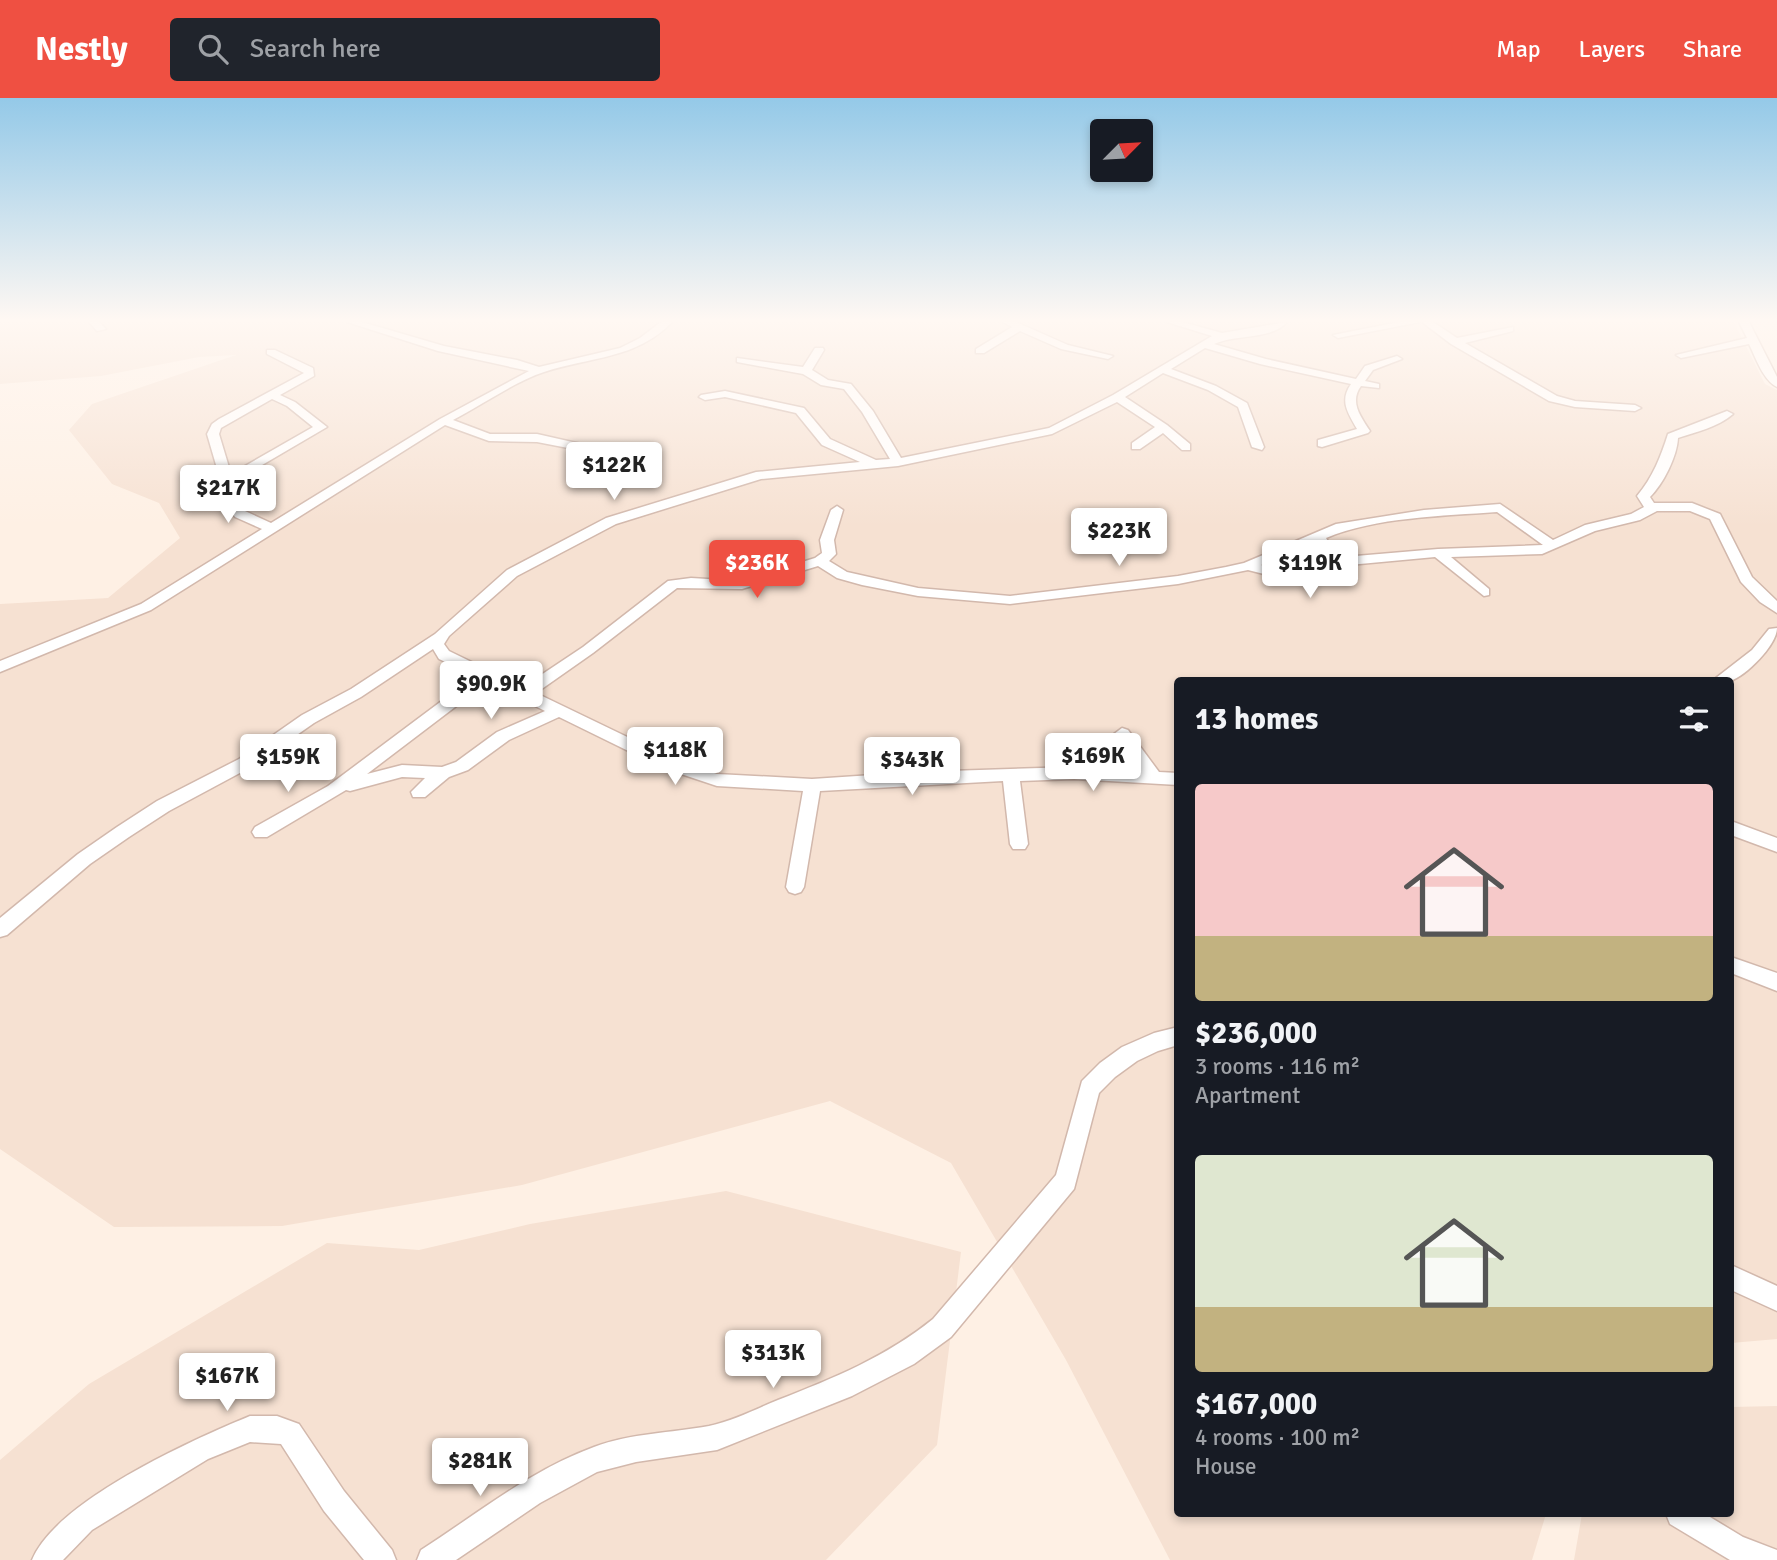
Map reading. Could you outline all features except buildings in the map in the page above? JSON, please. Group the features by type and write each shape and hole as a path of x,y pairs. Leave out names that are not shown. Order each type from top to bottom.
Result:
{"street":[{"path":"272,528 236,510 225,482 213,430 223,421 280,390"},
{"path":"0,667 133,613 207,571 444,421 501,390"},
{"path":"850,390 898,462"},
{"path":"0,929 85,859 123,832 163,806 245,763 308,719 356,693 439,638 492,587 512,573 611,521 760,475 898,462 1061,428 1130,390"},
{"path":"1217,390 1243,405 1258,447"},
{"path":"1322,443 1364,431 1353,414 1349,398 1353,390"},
{"path":"1538,390 1553,399 1576,404 1634,408"},
{"path":"705,397 725,394 800,410 826,442 876,465"},
{"path":"225,482 321,427 291,404 272,395"},
{"path":"1118,397 1163,427 1186,447"},
{"path":"1651,508 1643,496 1657,482 1660,469 1671,452 1672,436 1713,422 1727,414"},
{"path":"444,421 481,435 537,438 590,450"},
{"path":"1136,446 1163,427"},
{"path":"820,561 842,575 862,581 918,592 1010,600 1178,580 1248,566 1318,535 1367,522 1497,508 1507,511 1553,546"},
{"path":"1318,535 1330,556 1343,561 1438,553 1538,551 1590,528 1635,517 1651,508 1692,508 1715,517 1745,581 1763,599 1777,608"},
{"path":"523,694 589,650 673,584 691,582 742,586 820,561 830,554 827,540 837,510"},
{"path":"1438,553 1484,592"},
{"path":"1248,566 1311,583 1337,574 1341,571 1343,561"},
{"path":"1725,677 1757,653 1775,632 1763,599"},
{"path":"439,638 439,650 444,655 556,712 703,777 742,783 812,785 1074,773 1174,779"},
{"path":"261,832 334,790 486,676"},
{"path":"419,792 443,773 462,766 515,729 556,712"},
{"path":"1122,734 1153,776"},
{"path":"334,790 393,773 443,773"},
{"path":"1011,775 1019,844"},
{"path":"795,887 812,785"},
{"path":"1734,829 1777,845"},
{"path":"1734,966 1777,982"},
{"path":"431,1560 556,1479 592,1461 615,1453 710,1438 731,1432 846,1385 905,1356 928,1341 942,1328 1066,1181 1090,1088 1098,1078 1146,1047 1174,1036"},
{"path":"1734,1278 1777,1298"},
{"path":"46,1560 82,1520 199,1450 250,1429 277,1429 290,1433 334,1501 382,1560"},
{"path":"1685,1517 1735,1548 1767,1560"}],"shaded area":[{"path":"132,390 1777,390 1777,1339 1734,1343 1734,677 1174,677 1174,1517 1545,1517 1532,1560 1170,1560 1066,1360 951,1163 830,1101 522,1185 282,1226 114,1227 0,1149 0,604 108,598 180,538 159,503 112,484 69,430 92,404"},
{"path":"726,1191 961,1252 937,1445 826,1560 0,1560 0,1460 89,1384 327,1243 419,1250 530,1224"},
{"path":"1777,1406 1777,1560 1574,1560 1581,1517 1734,1517 1734,1407"}]}
